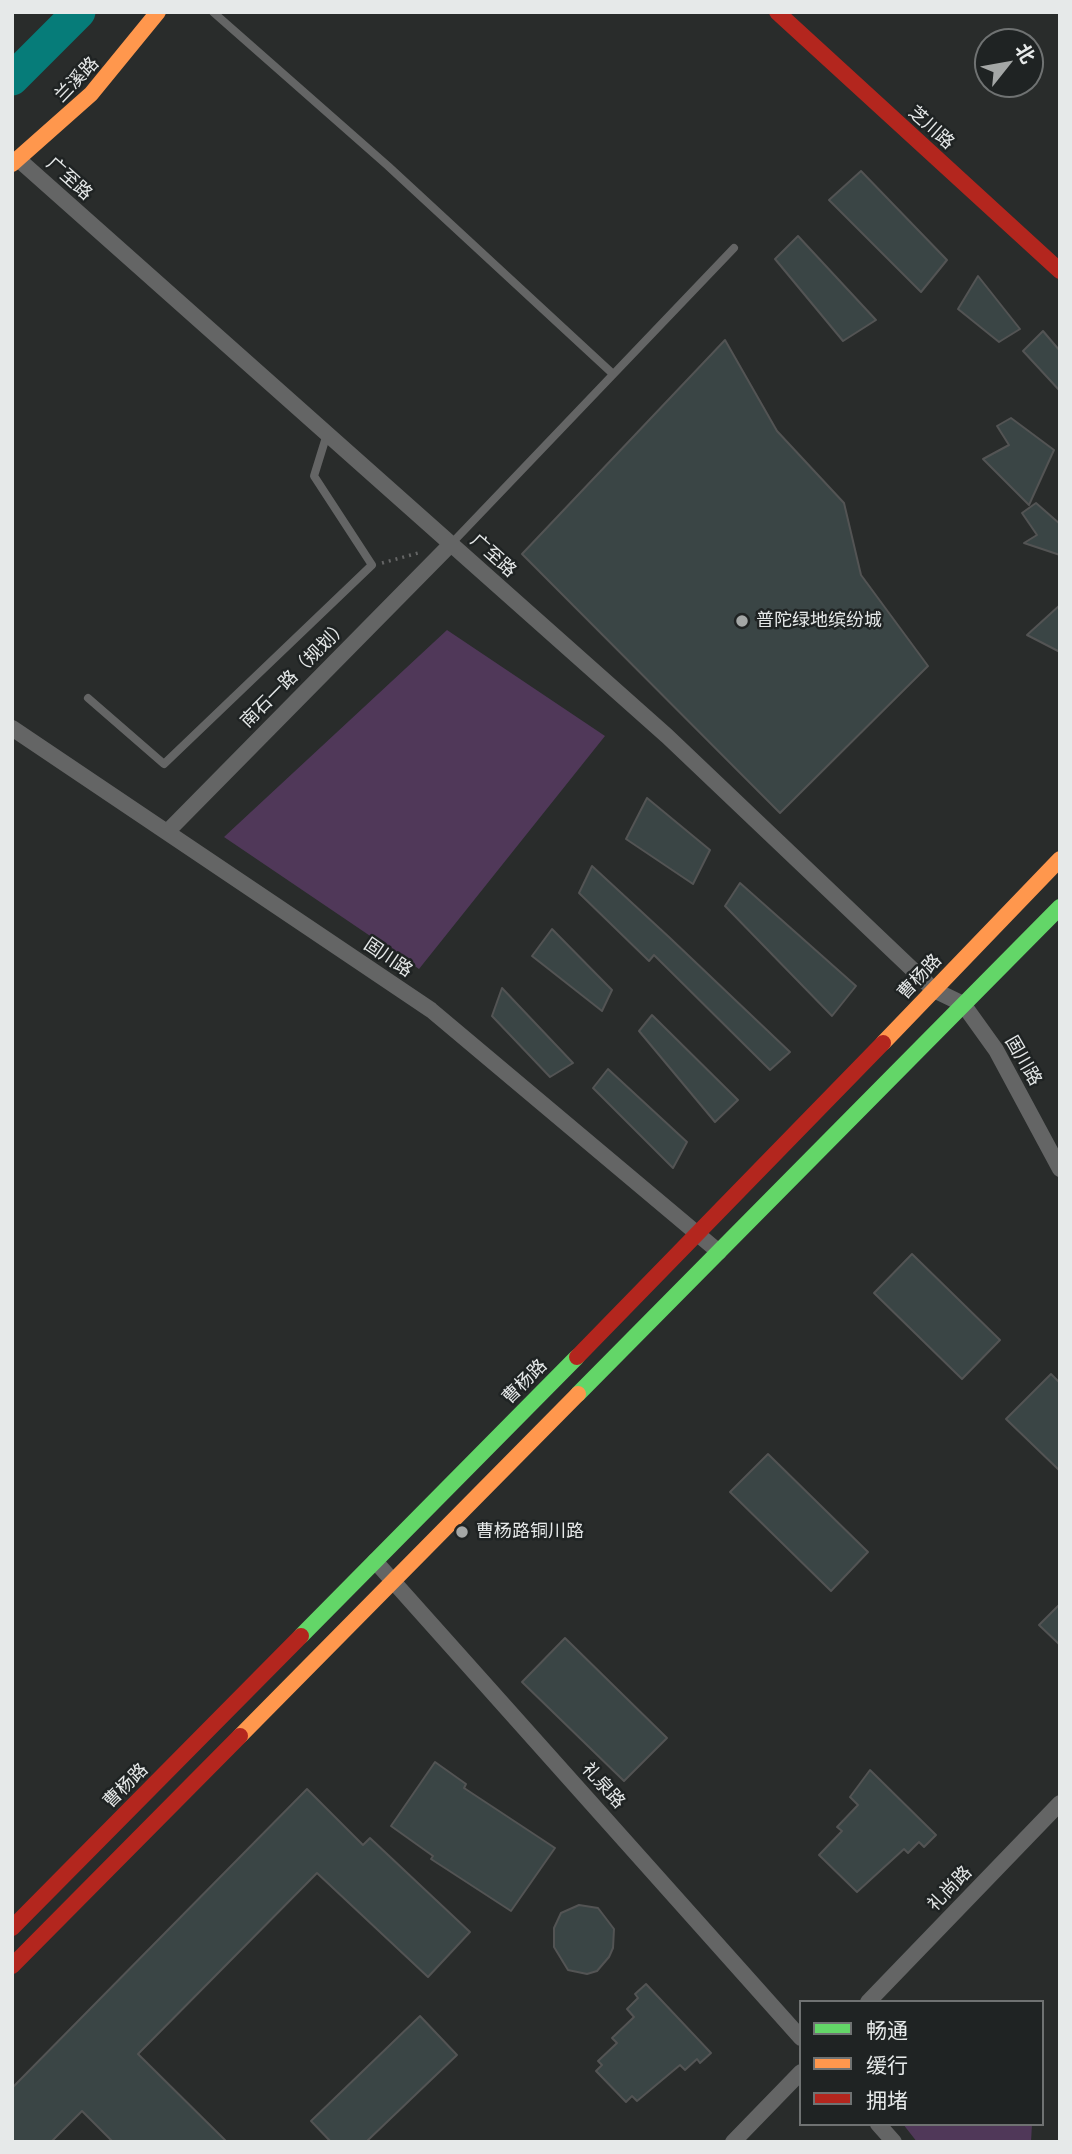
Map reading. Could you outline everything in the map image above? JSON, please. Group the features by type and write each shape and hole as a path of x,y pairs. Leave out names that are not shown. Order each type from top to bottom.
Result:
{"main road":[{"name":"兰溪路","path":"15,162 102,85 158,12"},
{"name":"芝川路","path":"777,12 1060,271"},
{"name":"曹杨路","path":"12,1928 698,1234 1060,859"},
{"path":"12,1966 1060,906"}],"street":[{"name":"广至路","path":"15,162 667,736 934,990"},
{"name":"南石一路（规划）","path":"167,832 451,544"},
{"name":"固川路","path":"12,728 431,1010 719,1252"},
{"name":"固川路","path":"934,990 963,1004 996,1050 1060,1168"},
{"name":"礼泉路","path":"375,1561 799,2036"},
{"name":"礼尚路","path":"870,2000 1060,1803"},
{"path":"733,2142 799,2074"},
{"path":"880,2126 894,2142"}],"lane":[{"path":"213,12 388,166 613,374"},
{"path":"451,544 734,248"},
{"path":"88,698 164,764 372,565 314,476 327,434"}],"path":[{"path":"372,565 451,544"}],"shaded area":[{"path":"447,630 605,736 419,969 224,837"},
{"path":"905,2126 1032,2126 1031,2142 917,2142"}],"building":[{"path":"861,171 947,260 921,292 829,200"},
{"path":"798,236 876,320 843,341 775,259"},
{"path":"978,276 1020,329 999,342 958,309"},
{"path":"1043,331 1060,351 1060,391 1023,351"},
{"name":"普陀绿地缤纷城","path":"725,340 777,431 844,503 861,575 928,666 780,813 522,554"},
{"path":"1011,418 1054,450 1029,505 983,459 1009,445 997,426"},
{"path":"1036,503 1060,524 1060,555 1024,543 1037,535 1022,513"},
{"path":"1060,605 1060,652 1027,635"},
{"path":"647,798 710,850 693,884 626,839"},
{"path":"592,866 790,1052 770,1070 654,955 649,961 579,893"},
{"path":"740,883 856,986 832,1016 725,906"},
{"path":"552,929 612,990 602,1011 532,956"},
{"path":"502,988 573,1063 550,1077 492,1016"},
{"path":"652,1015 738,1100 715,1122 639,1031"},
{"path":"608,1069 687,1142 673,1168 593,1088"},
{"path":"912,1254 1000,1340 962,1379 874,1293"},
{"path":"1051,1374 1060,1383 1060,1471 1006,1419"},
{"path":"768,1454 868,1552 831,1591 730,1492"},
{"path":"1060,1604 1060,1645 1039,1625"},
{"path":"565,1638 667,1738 624,1781 522,1682"},
{"path":"435,1762 466,1784 464,1788 555,1848 511,1911 431,1859 433,1856 391,1826"},
{"path":"870,1770 936,1835 924,1847 919,1842 908,1853 904,1849 857,1892 819,1855 842,1831 837,1827 858,1805 850,1797"},
{"path":"307,1789 363,1845 370,1838 470,1932 428,1977 317,1873 138,2054 227,2142 113,2142 82,2111 51,2142 12,2142 12,2088"},
{"path":"579,1905 598,1908 614,1929 613,1948 609,1957 597,1971 587,1974 568,1970 554,1947 554,1928 561,1913"},
{"path":"646,1984 711,2053 700,2063 697,2059 685,2070 680,2065 637,2101 632,2096 626,2102 596,2071 602,2065 598,2061 617,2043 612,2038 634,2017 627,2009 638,1998 635,1994"},
{"path":"420,2016 457,2055 366,2142 331,2142 311,2121"}],"waterway":[{"path":"12,79 79,12"}],"traffic: fast":[{"path":"578,1394 1060,907"},
{"path":"301,1636 577,1357"}],"traffic: slow":[{"path":"12,164 91,94 158,12"},
{"path":"883,1043 1060,859"},
{"path":"240,1736 578,1394"}],"traffic: jam":[{"path":"777,12 1060,271"},
{"path":"577,1357 883,1043"},
{"path":"12,1928 301,1636"},
{"path":"12,1966 240,1736"}],"place":[{"name":"普陀绿地缤纷城","path":"742,621"},
{"name":"曹杨路铜川路","path":"462,1532"}]}
